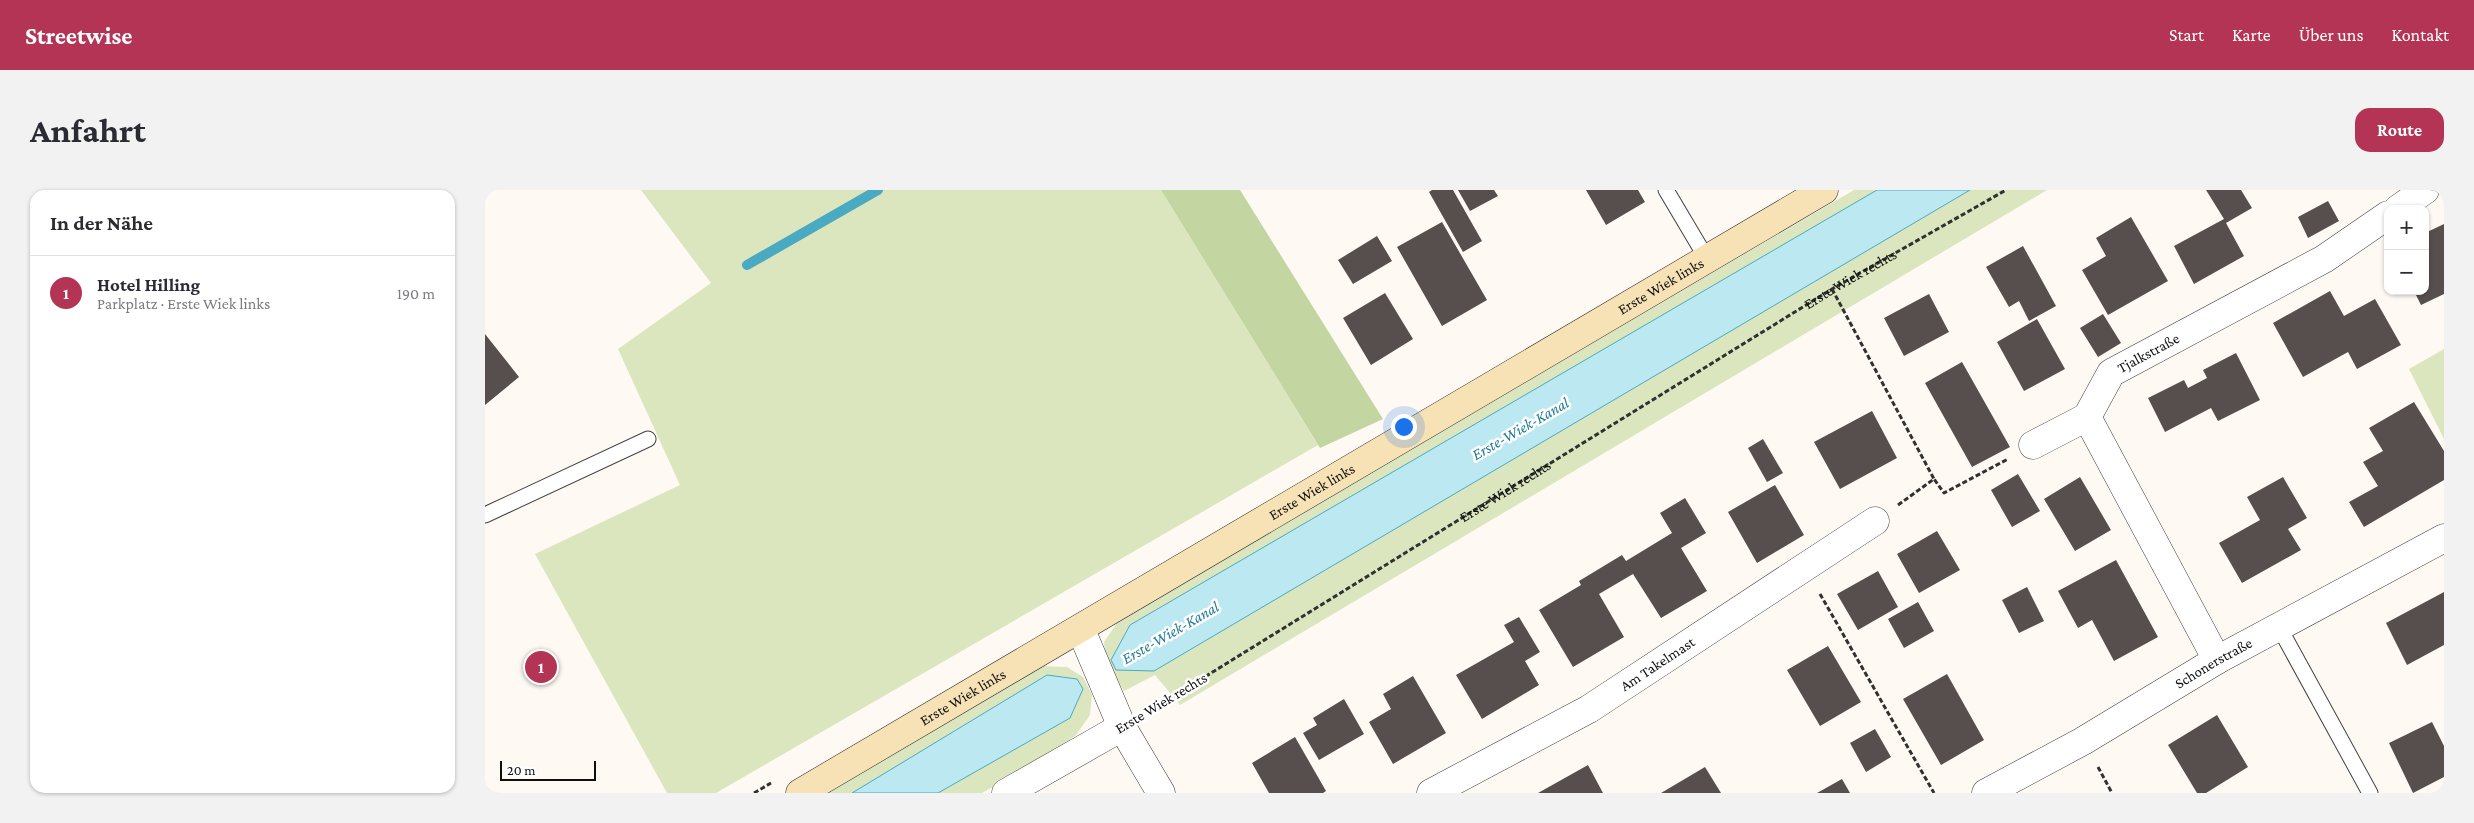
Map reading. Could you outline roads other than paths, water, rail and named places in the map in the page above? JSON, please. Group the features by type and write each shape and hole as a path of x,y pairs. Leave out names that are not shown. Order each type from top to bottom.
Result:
{"street":[{"name":"Erste Wiek links","path":"800,793 1081,630 1346,470 1824,190"},
{"path":"2404,205 2425,190"},
{"name":"Tjalkstraße","path":"2087,417 2111,373 2324,258 2384,219"},
{"path":"2033,445 2087,417 2217,660"},
{"name":"Am Takelmast","path":"1431,793 1589,709 1875,521"},
{"name":"Schonerstraße","path":"1986,793 2083,741 2217,660 2444,538"},
{"path":"1081,630 1122,727 1161,793"},
{"name":"Erste Wiek rechts","path":"1006,793 1122,727"}],"lane":[{"path":"1666,190 1707,258"},
{"path":"485,515 647,439"},
{"path":"2279,626 2370,793"}],"water":[{"name":"Erste-Wiek-Kanal","path":"1877,190 1970,190 1154,671 1116,670 1111,660 1130,625"},
{"path":"1047,675 1077,679 1083,689 1070,718 938,793 852,793"}],"waterway":[{"path":"747,265 878,190"}],"place":[{"name":"Hotel Hilling","path":"541,667"}]}
